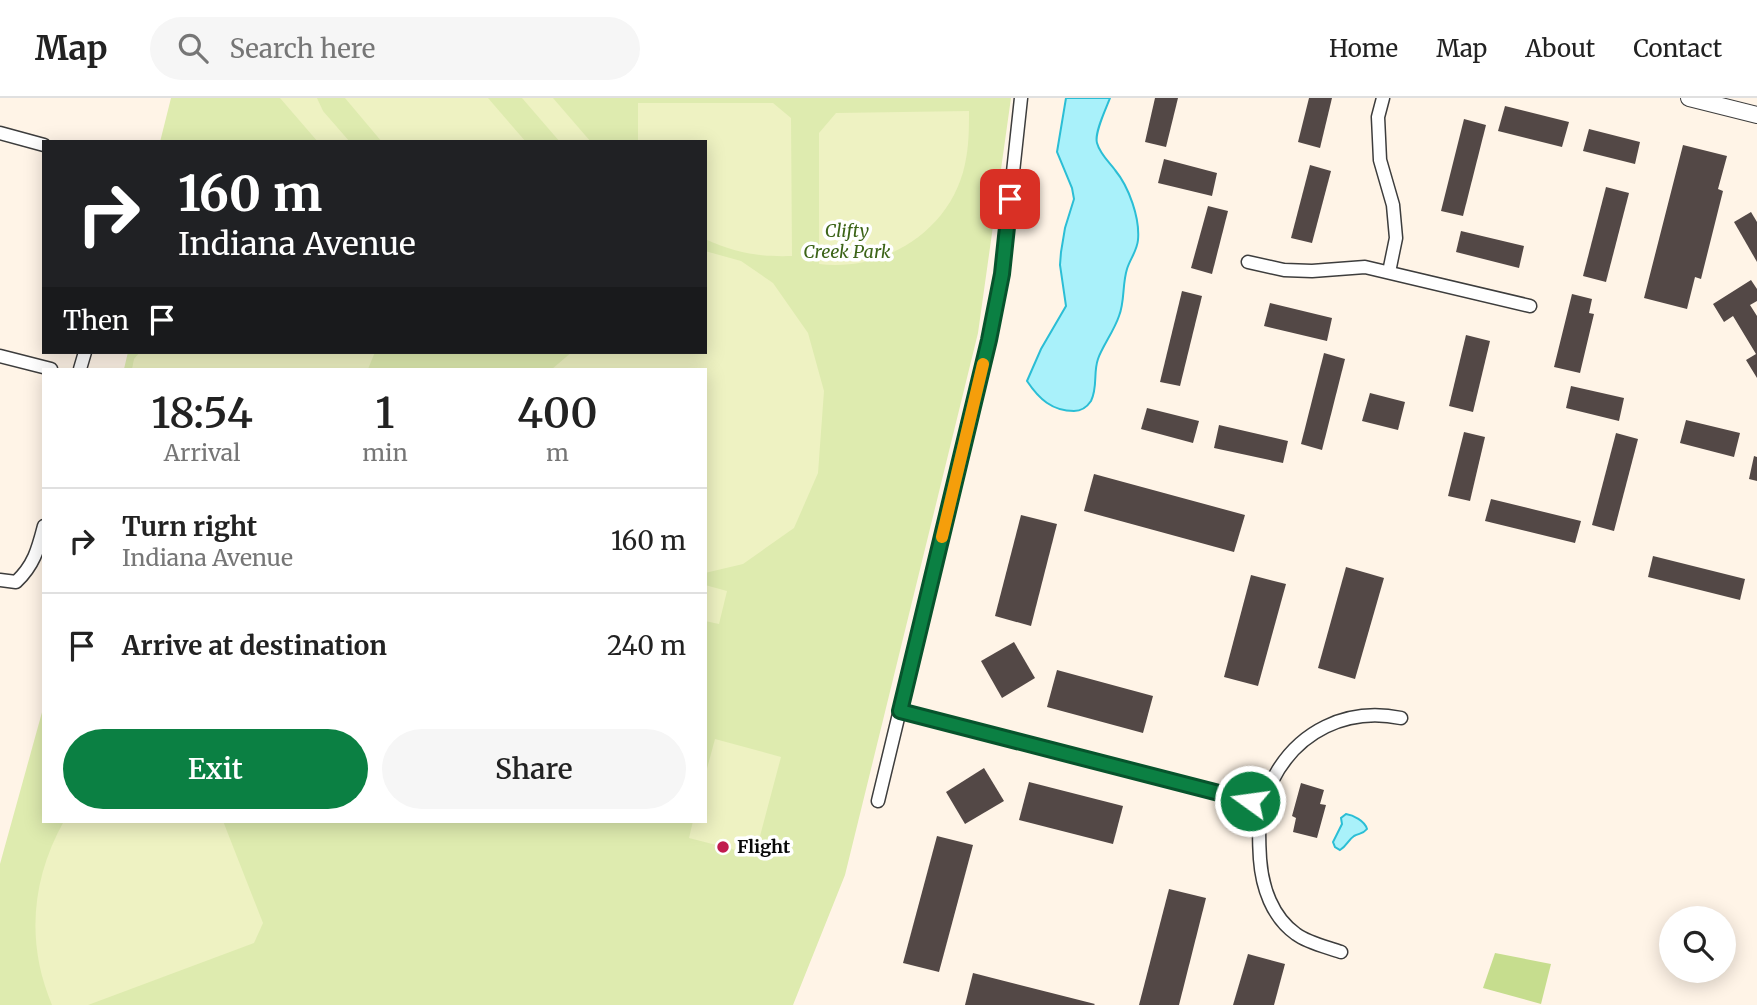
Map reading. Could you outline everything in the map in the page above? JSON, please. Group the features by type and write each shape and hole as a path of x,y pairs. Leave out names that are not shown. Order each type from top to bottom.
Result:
{"street":[{"path":"878,801 986,353 999,286 1021,98"},
{"path":"1383,98 1378,117 1380,160 1393,205 1396,238 1389,272"},
{"path":"1689,98 1757,115"},
{"path":"0,133 42,144"},
{"path":"1248,262 1283,270 1365,267 1530,306"},
{"path":"0,356 47,368"},
{"path":"0,580 16,582 27,572 37,555 42,534"},
{"path":"900,711 1261,804"},
{"path":"1341,951 1296,934 1276,913 1262,882 1261,804 1291,752 1321,728 1351,717 1380,713 1401,718"}],"green space":[{"name":"Clifty Creek Park","path":"171,98 1011,98 978,333 845,875 793,1005 0,1005 0,864 42,712 42,823 707,823 707,368 124,368 128,354 707,354 707,140 160,140"},
{"path":"280,98 317,98 323,111 348,140 316,140"},
{"path":"345,98 488,98 524,140 380,140"},
{"path":"522,98 553,98 589,140 558,140"},
{"path":"638,103 773,103 791,118 792,256 747,253 707,240 707,140 638,140"},
{"path":"969,111 965,164 957,188 930,227 890,254 843,265 819,264 819,133 836,113"},
{"path":"707,252 741,261 773,283 808,333 824,391 818,473 794,528 743,564 707,573 707,368 553,368 570,354 707,354"},
{"path":"138,354 374,354 368,368 132,368"},
{"path":"707,586 727,591 719,624 707,621"},
{"path":"715,739 781,757 755,855 689,838 693,823 707,823 707,769"},
{"path":"63,823 224,823 263,923 254,943 88,1005 52,1005 38,958 36,912 39,889 53,843"},
{"path":"1495,953 1551,964 1541,1004 1483,988"}],"water":[{"path":"1066,98 1110,98 1099,127 1097,143 1129,194 1138,231 1136,248 1125,275 1121,310 1097,364 1093,396 1086,407 1074,411 1059,409 1047,403 1027,381 1041,349 1066,306 1060,265 1065,228 1074,199 1057,152"},
{"path":"1346,814 1364,823 1367,829 1350,839 1340,850 1333,842 1342,824 1341,818"}],"building":[{"path":"1155,98 1178,98 1166,147 1145,142"},
{"path":"1309,98 1332,98 1320,148 1298,142"},
{"path":"1505,106 1569,122 1562,147 1498,131"},
{"path":"1464,119 1486,125 1463,216 1441,211"},
{"path":"1589,129 1640,142 1635,164 1583,151"},
{"path":"1683,145 1727,156 1718,189 1723,191 1701,279 1695,277 1687,309 1644,298"},
{"path":"1164,159 1217,173 1212,196 1158,183"},
{"path":"1310,165 1331,171 1312,243 1291,238"},
{"path":"1606,187 1629,193 1606,282 1583,276"},
{"path":"1208,206 1228,211 1212,274 1191,268"},
{"path":"1751,212 1757,222 1757,262 1734,222"},
{"path":"1461,231 1524,246 1519,268 1456,252"},
{"path":"1751,280 1757,289 1757,301 1750,305 1757,316 1757,378 1746,360 1756,354 1733,316 1724,322 1713,304"},
{"path":"1182,291 1202,296 1180,386 1160,382"},
{"path":"1572,294 1592,299 1589,313 1594,314 1580,373 1554,367"},
{"path":"1270,303 1332,318 1327,341 1264,326"},
{"path":"1466,335 1490,341 1473,412 1449,406"},
{"path":"1324,353 1345,359 1322,450 1301,444"},
{"path":"1571,386 1624,398 1619,421 1566,408"},
{"path":"1370,393 1405,402 1398,430 1362,421"},
{"path":"1147,408 1199,421 1193,443 1141,429"},
{"path":"1686,420 1740,433 1734,457 1680,443"},
{"path":"1219,425 1288,441 1283,463 1214,448"},
{"path":"1464,432 1485,437 1470,501 1448,496"},
{"path":"1616,433 1638,439 1614,531 1592,525"},
{"path":"1754,456 1757,457 1757,481 1749,479"},
{"path":"1094,474 1245,515 1234,552 1084,511"},
{"path":"1491,499 1581,521 1575,543 1485,521"},
{"path":"1021,515 1057,524 1031,626 995,616"},
{"path":"1653,556 1745,579 1740,600 1648,577"},
{"path":"1346,567 1384,578 1355,679 1318,668"},
{"path":"1251,575 1286,584 1258,686 1224,677"},
{"path":"1014,642 1035,678 1002,698 981,661"},
{"path":"1057,670 1153,696 1143,733 1047,707"},
{"path":"984,768 1004,801 965,824 946,792"},
{"path":"1029,782 1123,806 1113,844 1019,820"},
{"path":"1301,783 1324,790 1320,804 1326,805 1317,838 1293,832 1296,818 1292,816"},
{"path":"937,836 973,845 939,972 903,963"},
{"path":"1169,889 1206,898 1179,1005 1139,1005"},
{"path":"1248,954 1285,964 1274,1005 1233,1005"},
{"path":"973,973 1095,1004 965,1005"}],"slow traffic":[{"path":"942,537 983,364"}],"place":[{"name":"Flight","path":"723,847"}],"route":[{"path":"1010,199 1002,274 989,340 900,711 1250,801"}]}
